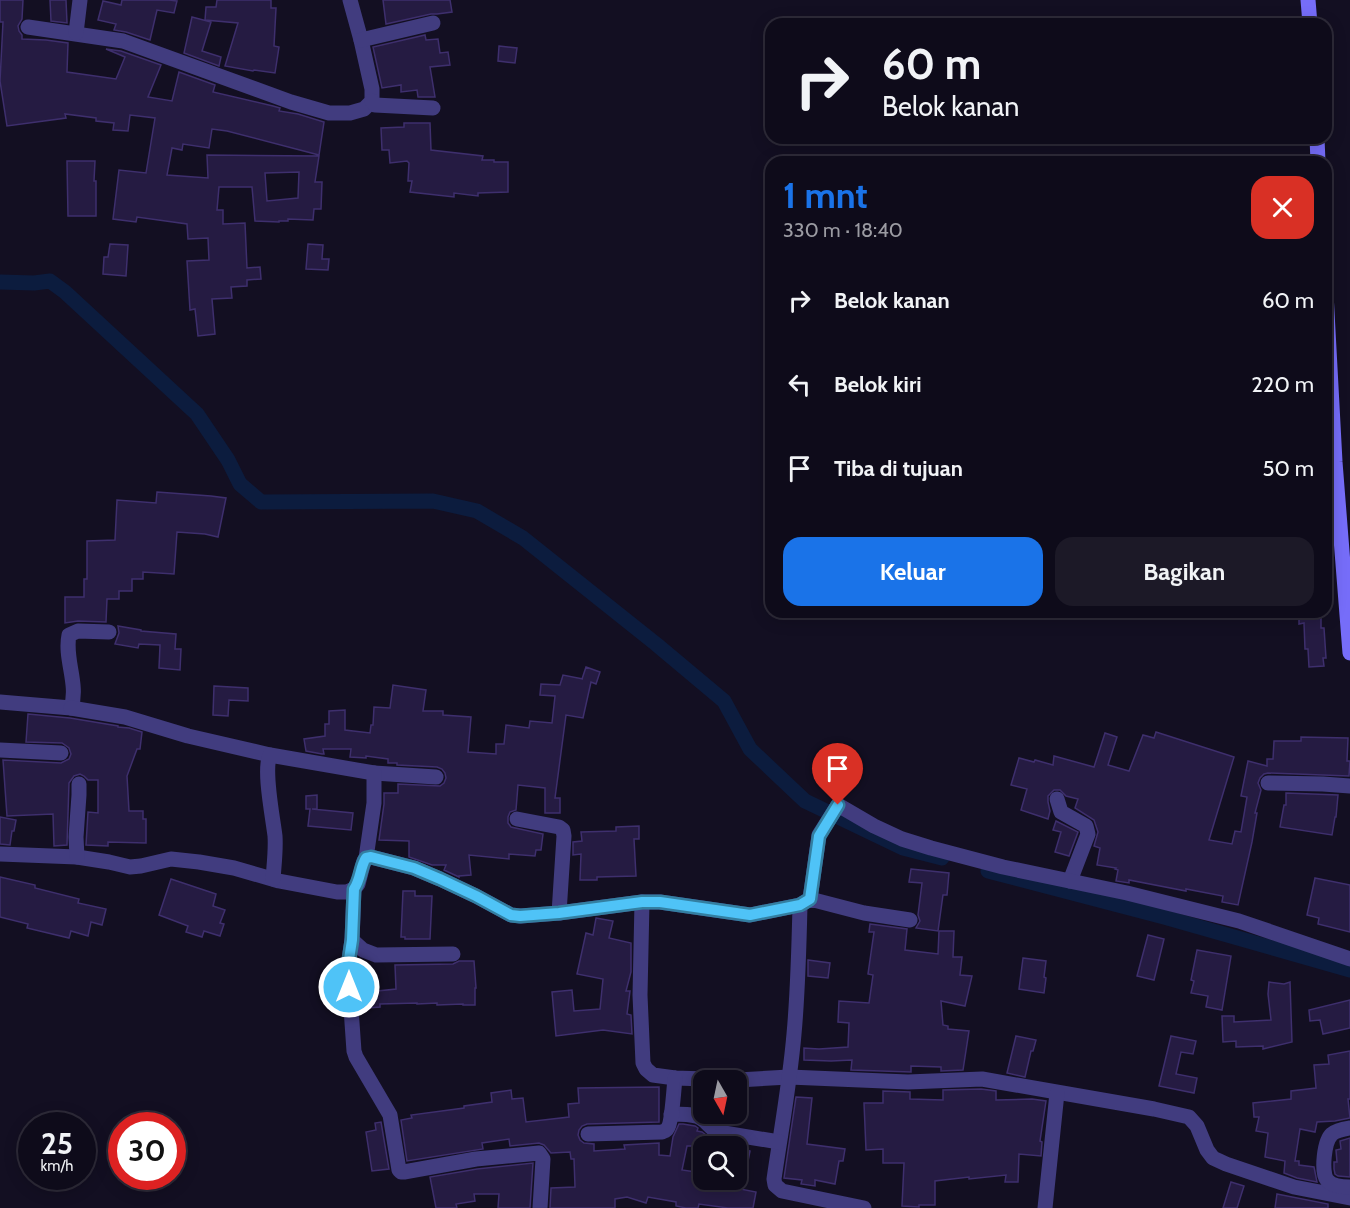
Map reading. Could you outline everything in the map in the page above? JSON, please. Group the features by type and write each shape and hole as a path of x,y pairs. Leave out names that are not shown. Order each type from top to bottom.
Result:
{"main road":[{"path":"1308,0 1310,18"},
{"path":"1332,406 1350,653"}],"street":[{"path":"76,33 80,0"},
{"path":"350,0 356,17 372,89 372,100 375,105 433,108"},
{"path":"361,40 433,23"},
{"path":"28,27 123,41 291,102 329,113 350,113 364,109 372,100"},
{"path":"71,708 74,693 68,648 69,635 78,631 109,632"},
{"path":"0,702 71,708 125,717 188,736 270,755 374,773 436,777"},
{"path":"0,750 62,753"},
{"path":"270,755 267,762 275,855 273,879"},
{"path":"0,854 77,857 130,867 171,859 199,862 234,867 273,879 347,892 358,884 366,858 374,803 374,773"},
{"path":"1268,783 1350,786"},
{"path":"77,857 79,784"},
{"path":"1057,799 1061,812 1086,826 1088,831 1070,881"},
{"path":"864,1208 782,1191 775,1185 774,1179 789,1077 805,902 819,836 838,805 902,839 931,848 1003,867 1127,893 1239,921 1350,959"},
{"path":"517,819 559,827 563,830 559,913"},
{"path":"366,858 394,862 423,872 460,888 511,915 559,913 642,902 660,902 750,915 805,902 864,914 910,920"},
{"path":"354,889 352,940 348,966 354,1051 390,1115 400,1172 476,1159 539,1154 543,1159 540,1208"},
{"path":"642,902 640,995 643,1063 653,1075 738,1080 789,1077 880,1082 982,1080 1154,1109 1189,1117 1197,1126 1213,1158 1226,1164 1294,1187 1350,1198"},
{"path":"352,940 363,950 376,955 453,954"},
{"path":"588,1134 666,1130 669,1127 675,1078"},
{"path":"1045,1208 1057,1093"},
{"path":"671,1114 696,1116 718,1132 779,1142"},
{"path":"1350,1128 1333,1132 1329,1137 1325,1153 1325,1172 1327,1180 1333,1184 1350,1187"}],"building":[{"path":"0,0 23,0 22,19 18,26 22,39 68,43 67,72 116,79 125,57 106,49 121,51 161,65 148,97 172,101 179,72 215,85 213,92 273,106 280,108 279,111 324,122 319,155 212,129 209,148 183,144 182,150 172,148 167,175 208,178 207,155 319,156 315,182 322,182 321,209 314,209 313,220 255,221 252,187 219,187 217,210 223,210 223,224 245,223 247,268 260,267 261,279 247,280 247,286 231,287 232,298 212,299 215,334 198,336 195,309 190,310 187,261 209,260 208,238 188,239 187,224 137,217 136,222 113,219 119,170 146,173 155,118 130,115 128,131 113,130 114,123 96,121 96,118 65,114 66,118 7,126 0,81 3,22 0,22","holes":["299,172 298,198 267,201 265,173"]},
{"path":"50,0 66,0 67,23 51,21"},
{"path":"122,0 177,1 174,13 157,10 150,40 114,30 116,24 98,20 103,1 121,5"},
{"path":"217,0 271,0 271,8 276,8 274,46 279,47 275,73 225,66 238,23 205,20 206,7 216,7"},
{"path":"383,0 450,0 452,12 386,24"},
{"path":"192,17 211,22 202,51 221,57 219,66 184,53"},
{"path":"425,35 426,40 438,39 440,53 448,52 450,65 430,67 435,97 418,97 417,90 401,92 401,85 382,88 373,47"},
{"path":"499,46 517,48 515,63 498,61"},
{"path":"404,123 430,123 431,150 483,156 482,160 494,160 494,162 508,162 508,192 478,193 478,196 454,193 454,197 410,192 412,181 408,181 409,163 407,161 390,163 389,150 382,150 381,128 404,127"},
{"path":"67,161 95,161 96,216 68,216"},
{"path":"110,244 128,245 126,276 103,274 104,257 108,257"},
{"path":"308,244 323,245 322,259 329,259 328,270 306,269"},
{"path":"157,492 226,498 218,537 177,532 174,574 143,572 143,579 132,579 132,591 119,591 119,599 107,599 106,622 65,623 65,597 84,597 84,579 87,579 87,541 115,540 117,500 156,503"},
{"path":"1299,618 1321,618 1326,658 1323,658 1324,666 1309,667 1308,649 1305,649 1304,623 1299,624"},
{"path":"118,626 141,631 176,634 175,649 181,649 180,670 159,668 160,645 139,644 138,648 115,644 119,633"},
{"path":"586,667 600,672 596,684 591,682 583,718 566,715 555,798 560,798 560,813 545,813 545,788 518,785 516,810 510,812 508,817 511,827 543,834 541,850 536,850 535,856 509,854 509,859 469,855 471,875 459,877 444,870 446,865 432,865 409,857 409,841 379,840 384,793 398,793 398,784 440,786 446,778 442,769 397,765 397,763 388,763 388,759 366,756 366,758 350,757 351,749 323,749 324,754 306,751 304,739 325,736 325,724 329,724 329,711 345,710 345,730 370,733 374,707 390,708 393,685 426,690 423,711 443,711 443,715 471,717 468,752 496,754 496,744 504,744 506,725 529,728 530,721 552,723 555,696 540,695 541,684 560,685 563,675 582,679"},
{"path":"214,686 248,688 248,701 229,700 228,716 213,715"},
{"path":"28,714 70,718 142,732 140,749 137,749 127,776 129,811 143,811 143,819 146,819 146,843 108,842 108,846 86,845 88,812 98,813 98,780 88,780 80,774 74,776 69,783 67,845 54,846 53,814 7,816 3,760 61,763 69,759 71,754 69,748 62,743 26,742"},
{"path":"1156,732 1234,757 1209,840 1232,844 1235,831 1241,832 1247,797 1241,796 1248,761 1267,766 1267,759 1273,759 1274,741 1301,741 1301,737 1348,738 1349,776 1268,773 1260,778 1258,783 1261,790 1255,813 1257,813 1252,842 1238,905 1222,902 1223,896 1129,880 1129,883 1116,881 1118,870 1116,868 1097,865 1100,848 1094,846 1098,832 1094,820 1075,808 1078,799 1066,796 1060,790 1054,790 1048,796 1050,811 1048,819 1021,810 1027,789 1011,785 1019,758 1053,765 1054,756 1094,767 1105,733 1117,737 1108,765 1129,771 1143,735 1154,738"},
{"path":"1286,793 1338,795 1332,835 1280,827 1284,805 1286,805"},
{"path":"317,795 317,809 312,809 353,813 351,830 308,826 310,809 306,809 306,796"},
{"path":"0,817 16,820 10,845 0,844"},
{"path":"1056,821 1078,832 1069,856 1055,852 1061,832 1053,830"},
{"path":"639,826 639,839 634,839 636,876 580,880 581,854 573,855 573,842 582,841 581,832 616,831 616,827"},
{"path":"911,869 949,873 947,895 943,895 938,931 916,928 920,921 918,915 922,883 909,882"},
{"path":"0,877 35,885 35,888 79,899 78,903 106,909 102,925 91,922 88,936 71,931 69,938 27,928 28,924 0,917"},
{"path":"1315,878 1350,885 1350,932 1318,924 1319,918 1307,915"},
{"path":"171,879 216,894 213,906 225,910 220,923 224,924 220,936 204,931 202,937 186,932 188,926 159,915"},
{"path":"403,891 415,891 415,896 432,896 430,939 401,937"},
{"path":"596,918 613,921 609,938 631,943 631,972 626,991 630,991 627,1014 631,1015 632,1034 603,1030 556,1036 552,992 572,990 574,1011 600,1009 603,979 577,974 586,933 593,935"},
{"path":"870,924 907,929 905,950 938,954 939,931 954,931 953,957 962,957 960,975 972,976 965,1006 941,1001 943,1025 948,1026 948,1029 969,1031 963,1070 941,1071 941,1067 911,1066 911,1072 851,1070 852,1060 804,1060 804,1048 848,1047 849,1023 838,1022 839,1001 869,1003 873,975 868,974 874,932 869,932"},
{"path":"1148,935 1164,939 1154,980 1137,976"},
{"path":"1197,950 1231,956 1222,1010 1206,1007 1208,996 1191,993"},
{"path":"1023,958 1046,961 1044,993 1019,989"},
{"path":"808,960 830,963 828,978 808,976"},
{"path":"459,961 474,961 475,1005 380,1004 380,1007 368,1008 368,992 396,989 395,965 453,964"},
{"path":"1269,982 1284,984 1290,982 1292,1042 1263,1049 1263,1046 1236,1047 1236,1041 1223,1042 1222,1016 1234,1016 1234,1022 1271,1020"},
{"path":"1350,1000 1350,1028 1323,1034 1320,1020 1310,1021 1309,1010"},
{"path":"1016,1036 1036,1040 1025,1077 1007,1073"},
{"path":"1171,1036 1196,1041 1193,1054 1181,1052 1176,1074 1197,1078 1194,1093 1159,1086"},
{"path":"1350,1051 1350,1099 1348,1099 1350,1118 1317,1122 1315,1132 1300,1129 1295,1161 1299,1161 1299,1165 1314,1167 1317,1182 1284,1173 1285,1161 1265,1157 1268,1133 1256,1131 1259,1117 1254,1117 1253,1103 1291,1099 1291,1091 1316,1088 1314,1065 1329,1064 1328,1055"},
{"path":"659,1087 659,1122 587,1124 579,1130 580,1140 594,1144 594,1151 625,1149 624,1145 659,1143 659,1155 670,1156 673,1137 679,1124 695,1126 698,1128 697,1131 707,1136 693,1136 693,1146 687,1146 682,1170 693,1172 693,1190 756,1192 753,1208 728,1208 699,1204 698,1208 686,1208 676,1206 676,1202 648,1197 646,1203 627,1197 615,1199 615,1208 550,1208 551,1188 575,1187 574,1159 571,1159 570,1152 551,1153 539,1143 510,1146 509,1139 482,1143 483,1149 407,1161 401,1120 412,1118 411,1115 492,1102 491,1093 511,1090 512,1099 523,1098 526,1122 569,1117 568,1104 579,1103 578,1088"},
{"path":"943,1090 996,1091 996,1100 1046,1101 1040,1141 1042,1142 1041,1156 1019,1154 1018,1182 1005,1182 1006,1175 935,1181 935,1205 902,1206 904,1163 883,1163 883,1149 866,1150 864,1103 883,1103 883,1091 910,1092 910,1099 943,1100"},
{"path":"796,1097 812,1098 807,1144 845,1149 843,1161 839,1161 835,1184 815,1180 815,1186 801,1184 802,1180 784,1178"},
{"path":"381,1122 389,1169 372,1171 366,1132 376,1130 375,1123"},
{"path":"1350,1138 1350,1177 1338,1176 1334,1169 1334,1162 1337,1162 1336,1150 1341,1149 1340,1141"},
{"path":"747,1150 750,1151 747,1166"},
{"path":"533,1163 530,1208 498,1208 499,1194 474,1194 475,1201 456,1204 457,1208 436,1208 430,1177"},
{"path":"1231,1182 1244,1186 1237,1208 1223,1208"},
{"path":"1277,1194 1328,1204 1328,1208 1275,1208"}],"waterway":[{"path":"0,282 50,281 65,292 197,414 228,460 240,484 261,502 433,501 477,511 523,538 724,701 750,749 805,801 903,848 942,858"},
{"path":"988,871 1164,917 1350,970"}],"route":[{"path":"349,987 348,966 352,940 354,889 358,884 366,858 371,857 414,868 460,888 511,915 559,913 642,902 660,902 750,915 800,905 810,899 819,836 838,805"}]}
